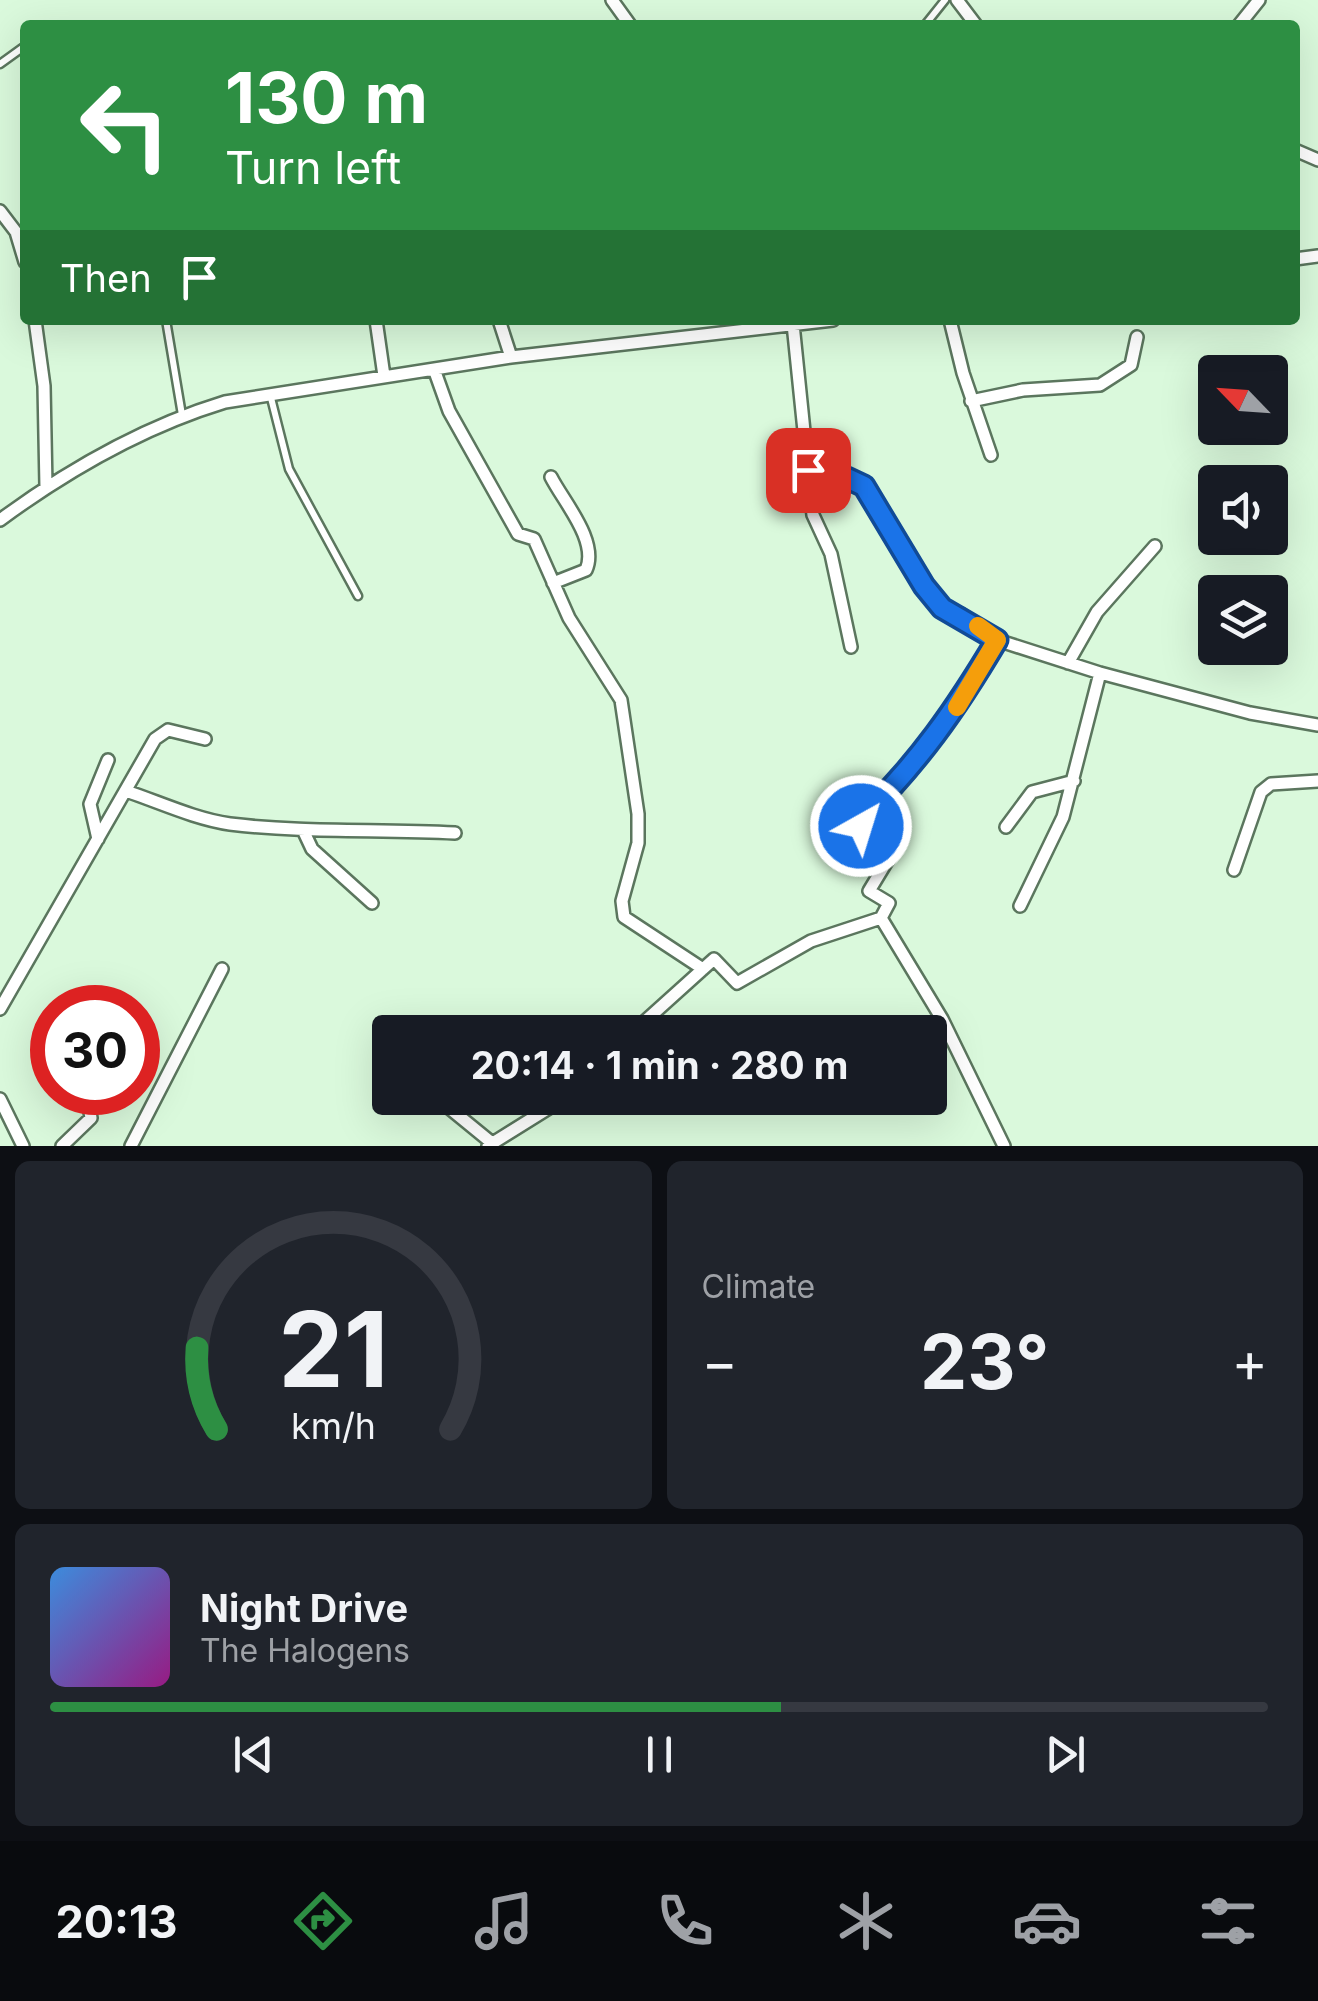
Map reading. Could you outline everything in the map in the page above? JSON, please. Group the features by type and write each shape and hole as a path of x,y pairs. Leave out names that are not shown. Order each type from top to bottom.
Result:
{"street":[{"path":"957,0 972,20"},
{"path":"1243,20 1260,0"},
{"path":"0,210 16,232 20,245"},
{"path":"36,325 44,386 46,486"},
{"path":"377,325 384,376"},
{"path":"501,325 511,357"},
{"path":"0,520 46,486 182,415 270,393 748,325"},
{"path":"793,325 814,515 831,554 852,647"},
{"path":"951,325 991,455"},
{"path":"972,402 1023,390 1100,385 1131,364 1137,337"},
{"path":"434,369 449,411 518,534 534,539 569,618 621,700 638,814 638,843 621,910 624,917 703,968"},
{"path":"808,470 821,484 847,478 864,486 942,608 997,640 1100,673 1250,713 1318,725"},
{"path":"551,477 571,508 590,557 586,570 553,583"},
{"path":"1068,663 1097,612 1155,546"},
{"path":"652,1015 717,959 738,983 811,941 881,918 889,903 868,891 895,848 861,826 861,819 914,767 954,712 997,640"},
{"path":"1020,906 1062,816 1100,673"},
{"path":"0,1009 161,733 168,730 205,740"},
{"path":"98,839 90,804 108,760"},
{"path":"1006,827 1032,792 1074,781"},
{"path":"1234,870 1261,792 1271,784 1318,781"},
{"path":"126,791 228,824 304,832 327,828 454,833"},
{"path":"304,832 312,849 372,904"},
{"path":"881,918 942,1019 1004,1146"},
{"path":"131,1146 222,969"},
{"path":"0,1100 24,1146"},
{"path":"62,1146 90,1115"},
{"path":"457,1115 490,1144 537,1115"}],"lane":[{"path":"929,20 945,0"},
{"path":"167,325 182,415"},
{"path":"270,393 290,469 358,596"}],"slow traffic":[{"path":"957,707 997,640 978,626"}],"route":[{"path":"808,470 821,484 847,478 864,486 924,586 942,608 961,614 997,640 954,712 914,767 861,819 861,826"}]}
